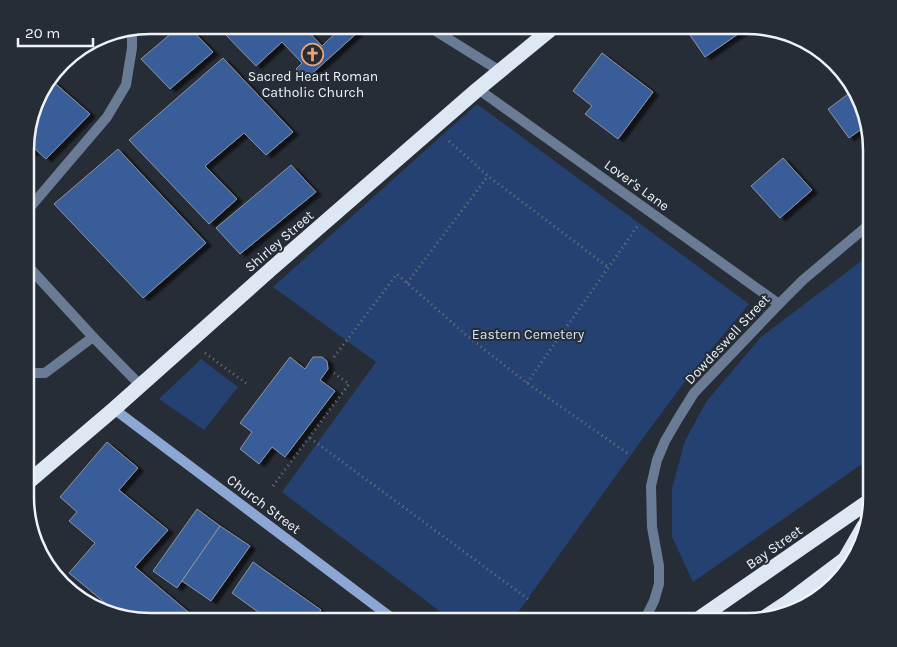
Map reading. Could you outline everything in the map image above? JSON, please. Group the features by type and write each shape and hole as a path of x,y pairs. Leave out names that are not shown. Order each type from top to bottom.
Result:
{"highway":[{"name":"Shirley Street","path":"34,474 141,386 270,270 478,89 545,34"},
{"name":"Bay Street","path":"707,613 863,505"},
{"path":"778,609 845,559 852,547"}],"main road":[{"name":"Church Street","path":"114,409 383,613"}],"street":[{"path":"440,34 500,71"},
{"path":"34,203 107,117 126,84 132,48 132,36"},
{"name":"Lover's Lane","path":"478,89 779,304"},
{"name":"Dowdeswell Street","path":"649,613 658,584 658,566 652,527 651,486 656,460 665,442 694,393 803,280 863,230"},
{"path":"34,273 141,386"},
{"path":"34,373 45,373 93,337"}],"path":[{"path":"442,136 488,176 608,267"},
{"path":"407,283 488,176"},
{"path":"527,383 639,223"},
{"path":"334,357 397,274 466,335 527,383 630,455"},
{"path":"203,351 247,384"},
{"path":"273,486 349,384 334,373"},
{"path":"310,438 528,599"}],"green space":[{"name":"Eastern Cemetery","path":"477,104 749,304 686,380 517,613 442,613 282,492 376,362 273,287"},
{"path":"863,260 863,463 693,582 672,537 672,488 685,441 706,402 761,337"},
{"path":"201,359 238,387 204,430 159,399"}],"building":[{"path":"170,34 196,34 213,52 170,89 141,59"},
{"name":"Sacred Heart Roman Catholic Church","path":"225,34 311,34 322,46 335,34 356,34 306,79 296,69 302,63 282,42 256,66"},
{"path":"689,34 738,34 705,57"},
{"path":"602,53 653,92 618,139 585,114 592,106 573,91"},
{"path":"223,58 293,132 266,155 244,133 205,166 237,199 209,224 129,140"},
{"path":"55,83 90,114 46,159 35,149 35,135 40,112"},
{"path":"849,94 857,112 861,129 849,138 828,109"},
{"path":"118,149 206,243 143,298 54,204"},
{"path":"783,158 812,190 780,218 751,186"},
{"path":"291,165 316,192 240,254 216,228"},
{"path":"290,357 305,369 313,357 322,357 327,361 328,369 320,380 335,391 285,457 272,447 259,464 240,449 252,432 240,423"},
{"path":"107,442 138,468 119,490 168,530 135,567 189,613 142,613 120,609 107,605 69,573 95,543 69,521 77,512 60,497"},
{"path":"197,509 220,526 177,588 153,571"},
{"path":"220,526 250,546 211,601 182,581"},
{"path":"253,562 321,610 319,613 260,613 232,593"}],"place":[{"name":"Sacred Heart Roman Catholic Church","path":"313,54"}]}
